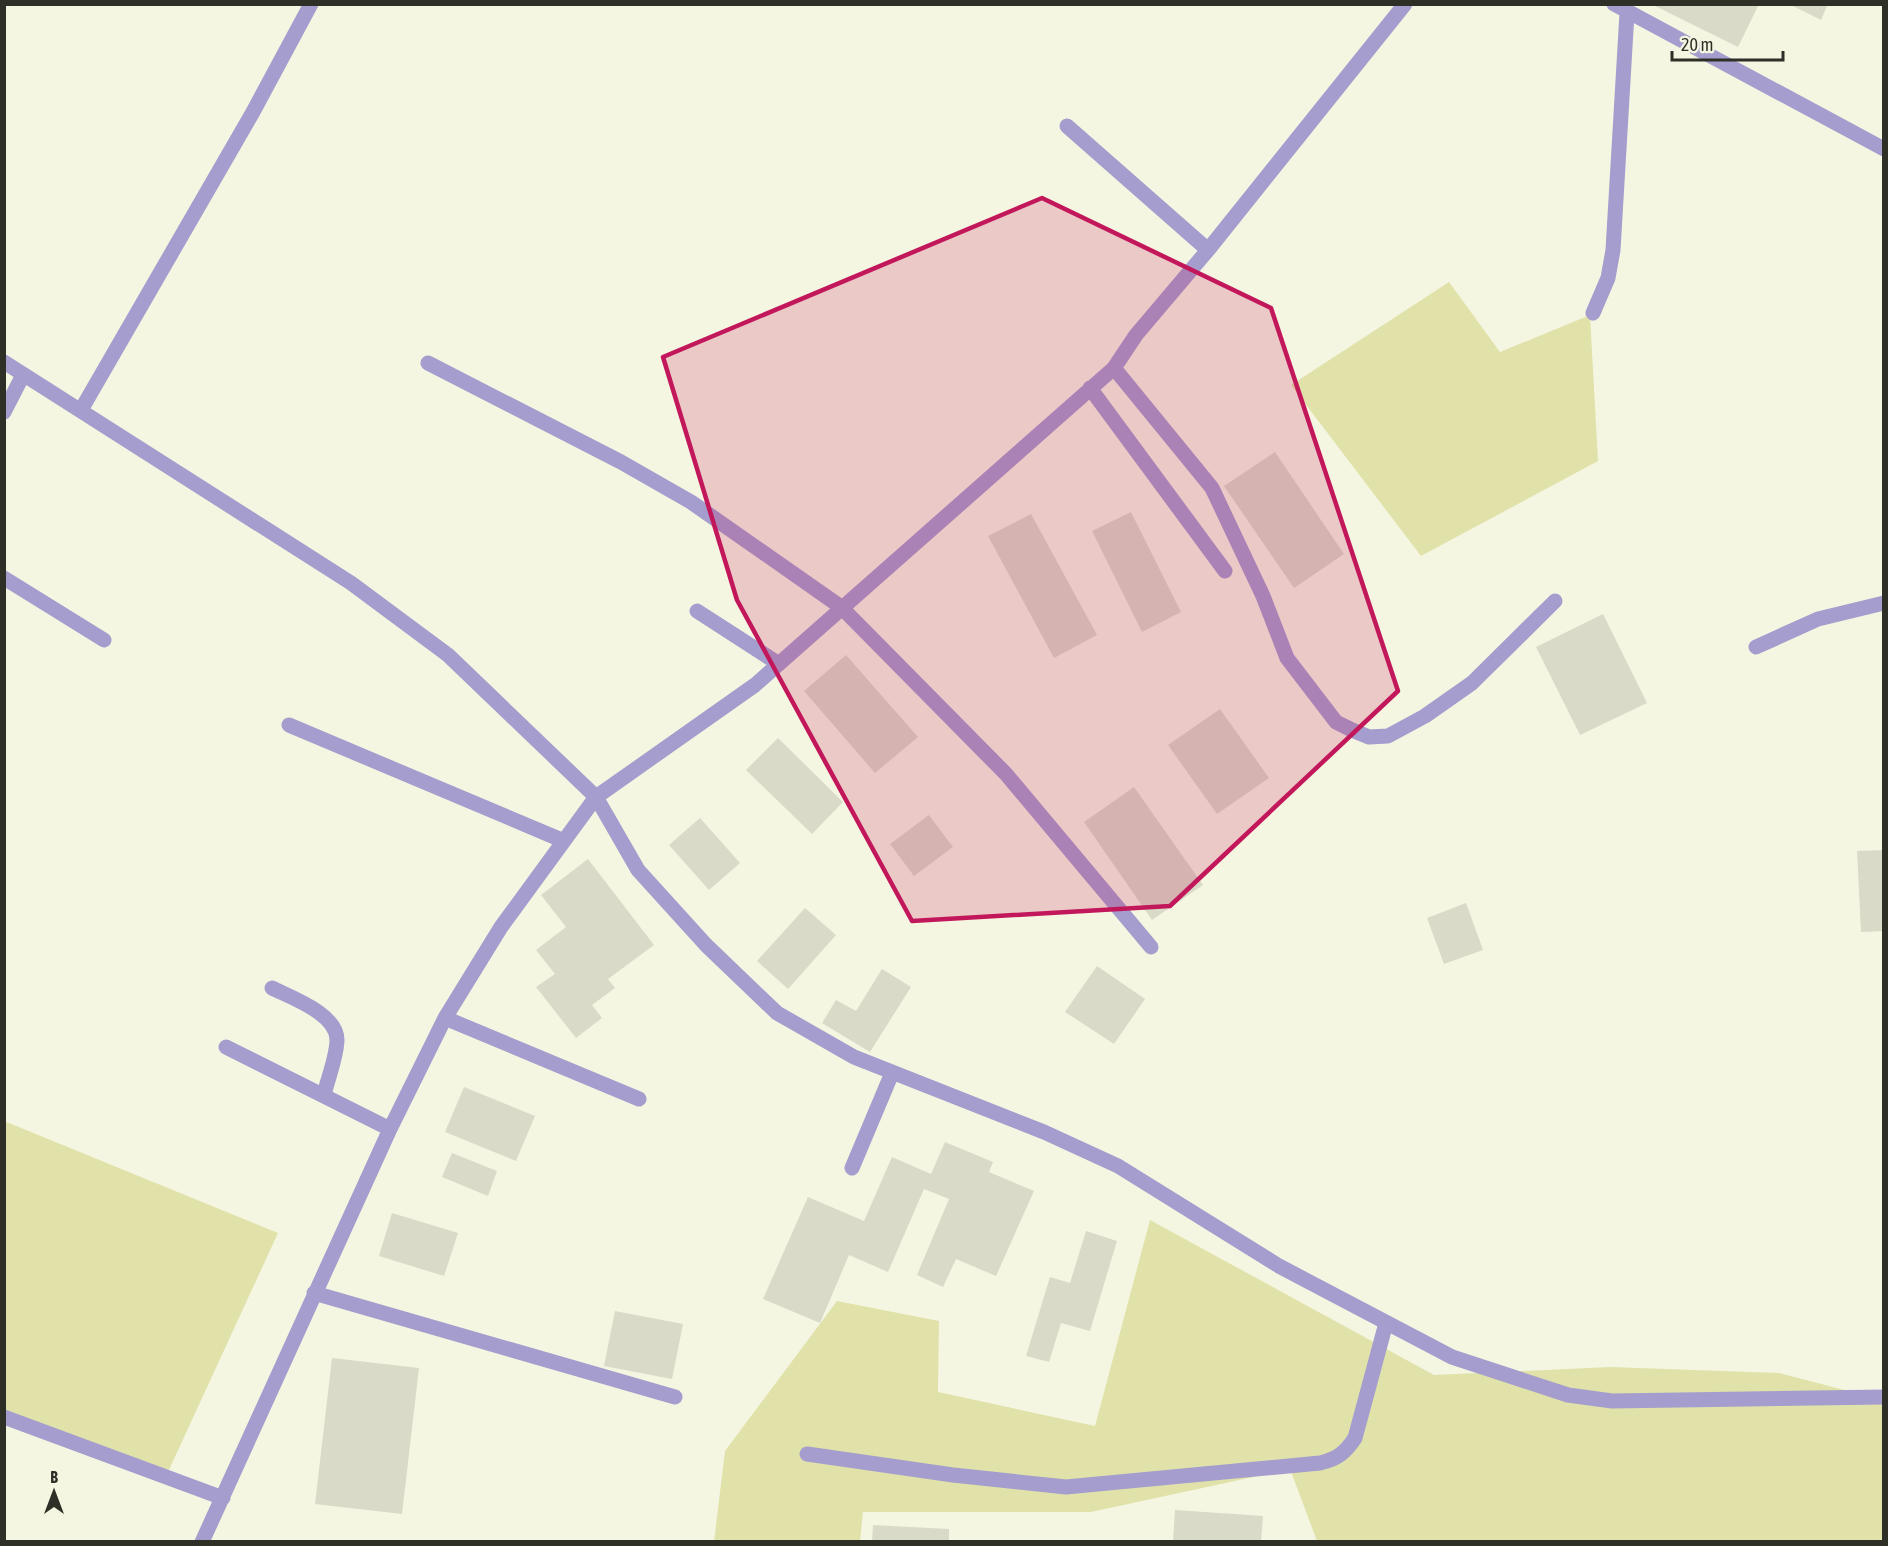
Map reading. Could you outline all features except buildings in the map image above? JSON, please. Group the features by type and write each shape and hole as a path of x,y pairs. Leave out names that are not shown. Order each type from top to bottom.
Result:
{"street":[{"path":"81,410 253,112 311,4"},
{"path":"202,1542 390,1129 445,1018 501,927 596,797 755,685 1114,368 1136,335 1208,250 1404,4"},
{"path":"1593,313 1608,278 1613,250 1620,9 1884,149"},
{"path":"1067,126 1208,250"},
{"path":"4,362 351,583 448,655 596,797 638,870 706,945 777,1013 854,1057 1044,1132 1118,1166 1279,1266 1452,1357 1568,1395 1612,1401 1884,1397"},
{"path":"428,363 621,462 691,502 842,608 1006,774 1151,947"},
{"path":"1114,368 1212,488 1263,596 1287,657 1336,722 1369,736 1388,736 1425,716 1472,683 1556,601"},
{"path":"4,412 22,375"},
{"path":"1090,388 1225,571"},
{"path":"4,578 104,640"},
{"path":"1756,647 1818,619 1884,603"},
{"path":"697,610 779,664"},
{"path":"289,725 564,841"},
{"path":"272,988 322,1014 333,1026 337,1040 324,1095"},
{"path":"445,1018 639,1099"},
{"path":"226,1047 390,1129"},
{"path":"852,1168 891,1073"},
{"path":"314,1293 675,1397"},
{"path":"807,1454 953,1475 1066,1487 1320,1463 1335,1459 1349,1448 1355,1438 1386,1323"},
{"path":"4,1417 223,1498"}],"highlighted area":[{"path":"1042,198 1271,308 1398,691 1170,906 912,921 737,600 663,357"}],"green space":[{"path":"1449,282 1500,352 1590,315 1598,461 1421,556 1291,385"},
{"path":"4,1121 278,1233 168,1472 5,1412"},
{"path":"1150,1220 1434,1375 1610,1367 1779,1373 1883,1400 1883,1541 1317,1541 1290,1469 1091,1512 863,1512 860,1541 714,1542 725,1451 837,1301 939,1321 938,1392 1095,1426"}]}
